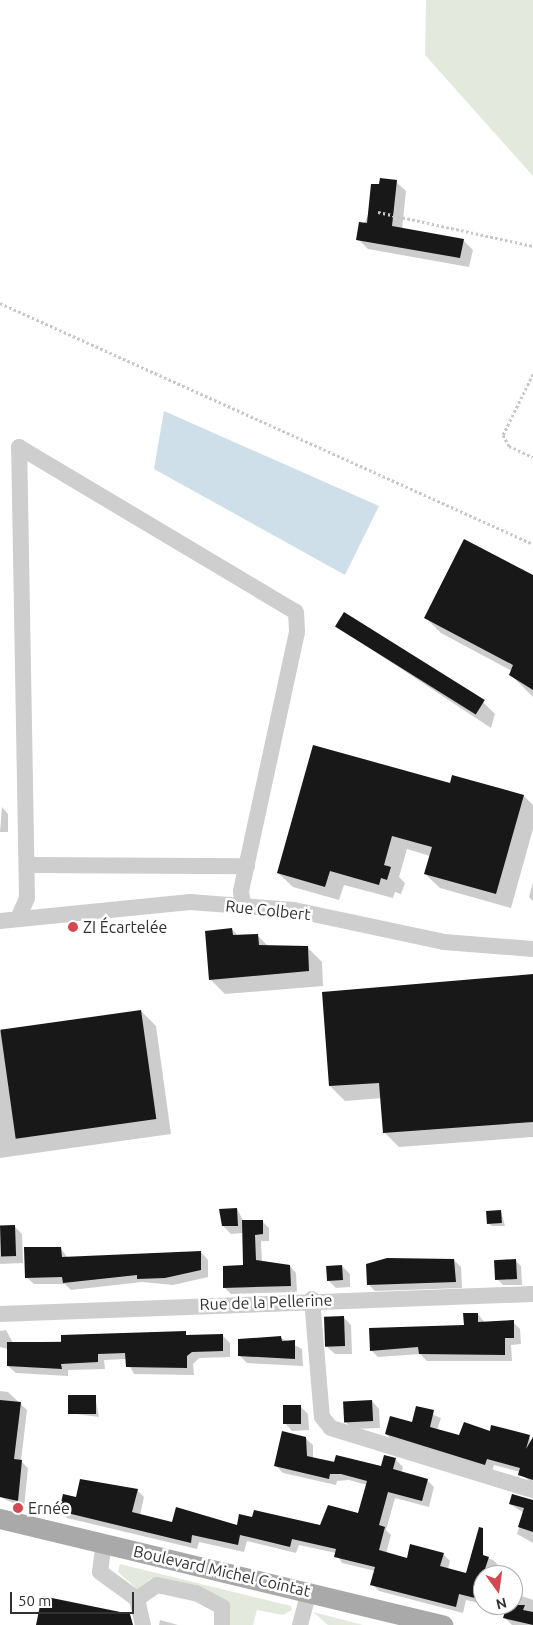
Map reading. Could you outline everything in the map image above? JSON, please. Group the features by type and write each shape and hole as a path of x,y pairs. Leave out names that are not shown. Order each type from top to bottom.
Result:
{"main road":[{"name":"Boulevard Michel Cointat","path":"0,1519 309,1591 443,1625"}],"street":[{"path":"18,919 28,898 19,447 296,612 297,632 241,891 243,906"},
{"path":"27,865 247,866"},
{"name":"Rue Colbert","path":"0,921 190,902 294,910 444,942 533,949"},
{"name":"Rue de la Pellerine","path":"0,1314 312,1299 533,1294"},
{"path":"312,1299 322,1417 331,1428 533,1490"},
{"path":"104,1543 100,1572 137,1600 143,1625"},
{"path":"137,1600 157,1585 196,1593 222,1607 222,1625"},
{"path":"300,1625 309,1591"}],"path":[{"path":"378,212 533,246"},
{"path":"0,303 533,544"},
{"path":"533,374 503,435 509,446 533,457"}],"shaded area":[{"path":"426,0 533,0 533,176 425,55"},
{"path":"164,411 379,506 345,575 154,469"},
{"path":"120,1564 291,1606 292,1610 283,1615 257,1610 253,1625 229,1625 219,1597 152,1578 138,1590 118,1572"},
{"path":"313,1612 363,1625 328,1625"}],"building":[{"path":"380,178 397,180 392,226 464,239 460,258 356,240 359,222 367,223 371,184 379,184"},
{"path":"464,539 533,575 533,690 509,675 513,665 424,618"},
{"path":"344,612 485,700 476,714 335,626"},
{"path":"313,745 450,783 452,775 524,795 496,894 424,874 432,847 392,836 384,865 391,867 387,880 381,878 379,885 330,871 325,887 277,873"},
{"path":"232,928 233,935 258,934 259,945 308,946 309,971 209,980 205,931"},
{"path":"533,974 533,1122 383,1133 379,1083 329,1086 322,992"},
{"path":"141,1010 156,1119 16,1139 0,1030"},
{"path":"237,1208 238,1226 222,1226 219,1209"},
{"path":"501,1210 502,1223 487,1224 486,1211"},
{"path":"242,1220 263,1220 263,1234 255,1235 256,1260 290,1265 291,1286 223,1288 223,1266 243,1265"},
{"path":"15,1225 16,1256 1,1257 0,1226"},
{"path":"24,1247 61,1247 62,1257 201,1251 201,1270 165,1278 137,1279 137,1275 63,1283 62,1277 25,1278"},
{"path":"387,1258 454,1259 456,1282 367,1285 366,1264"},
{"path":"516,1259 517,1279 495,1280 494,1260"},
{"path":"342,1265 343,1280 327,1281 326,1266"},
{"path":"463,1313 478,1313 478,1322 514,1320 514,1338 505,1338 505,1355 419,1354 418,1347 370,1351 369,1328 464,1325"},
{"path":"344,1316 345,1346 325,1347 324,1317"},
{"path":"186,1331 186,1335 223,1334 223,1351 192,1352 187,1356 187,1368 126,1367 125,1353 98,1354 98,1362 61,1364 62,1369 7,1366 7,1342 61,1342 61,1335"},
{"path":"281,1336 282,1341 295,1340 295,1359 238,1356 238,1339"},
{"path":"68,1395 96,1395 96,1414 68,1414"},
{"path":"0,1400 21,1402 14,1459 22,1460 18,1501 0,1497"},
{"path":"372,1400 373,1421 344,1422 343,1402"},
{"path":"283,1405 301,1405 301,1424 283,1424"},
{"path":"416,1406 434,1410 430,1427 459,1435 464,1422 490,1431 491,1425 530,1435 526,1449 533,1437 533,1480 518,1475 520,1468 487,1459 485,1465 385,1434 390,1416 412,1422"},
{"path":"282,1431 306,1437 307,1456 334,1462 336,1455 381,1466 384,1455 396,1458 393,1469 428,1479 422,1501 388,1492 379,1525 385,1527 379,1550 407,1558 410,1544 444,1553 440,1566 466,1573 479,1527 483,1528 483,1555 489,1557 486,1565 473,1565 473,1598 459,1594 456,1607 370,1585 375,1567 334,1557 336,1549 292,1539 290,1547 240,1535 238,1545 192,1535 191,1543 59,1511 63,1494 76,1497 80,1479 138,1489 132,1512 172,1522 176,1507 237,1525 239,1514 252,1517 254,1510 320,1525 328,1505 358,1513 367,1481 341,1474 330,1474 329,1479 274,1466"},
{"path":"512,1494 533,1500 533,1532 518,1527 524,1508 509,1504"},
{"path":"42,1596 130,1614 133,1625 36,1625"},
{"path":"523,1610 533,1612 533,1625 503,1618 504,1615 523,1615"}],"place":[{"name":"ZI Écartelée","path":"73,927"},
{"name":"Ernée","path":"18,1508"}]}
